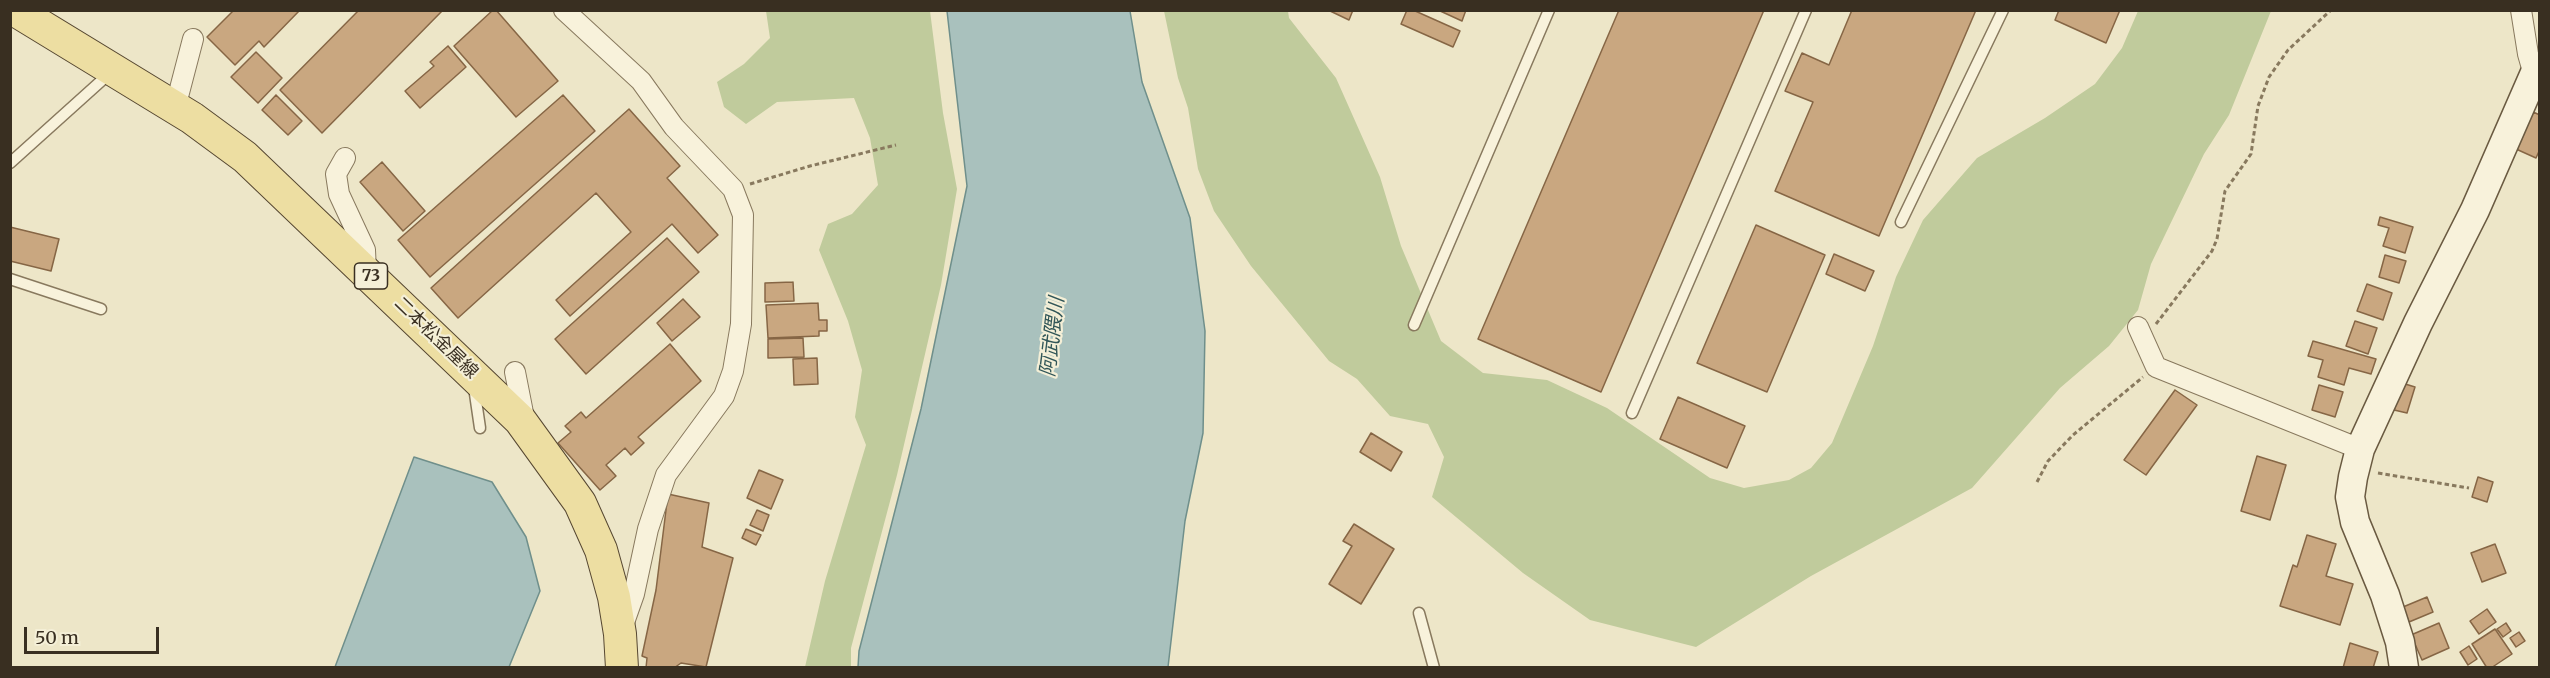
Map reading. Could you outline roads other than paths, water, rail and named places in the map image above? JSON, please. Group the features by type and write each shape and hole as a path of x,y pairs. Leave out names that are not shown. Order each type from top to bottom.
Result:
{"main road":[{"name":"二本松金屋線","path":"15,10 175,108 245,157 471,372 526,428 580,503 601,550 614,597 620,634 622,668"}],"street":[{"path":"564,10 641,81 674,128 733,189 743,215 741,324 733,370 724,396 666,475 653,509 634,594 620,634"},
{"path":"2404,668 2400,642 2385,595 2355,522 2350,496 2358,460 2418,323 2475,210 2537,73 2528,54 2521,10"},
{"path":"175,108 193,39"},
{"path":"345,158 336,174 339,194 365,250 366,271"},
{"path":"2141,334 2156,367 2358,460"},
{"path":"515,372 526,428"}],"lane":[{"path":"1414,325 1549,10"},
{"path":"1632,413 1806,10"},
{"path":"1901,222 2003,10"},
{"path":"10,163 112,71"},
{"path":"10,279 101,309"},
{"path":"471,372 480,428"},
{"path":"1419,612 1434,668"}],"water":[{"name":"阿武隈川","path":"947,11 1130,11 1142,82 1190,218 1205,331 1203,433 1185,521 1168,667 858,667 859,651 921,409 967,186"},
{"path":"414,457 492,482 526,537 540,591 509,667 335,667"}]}
